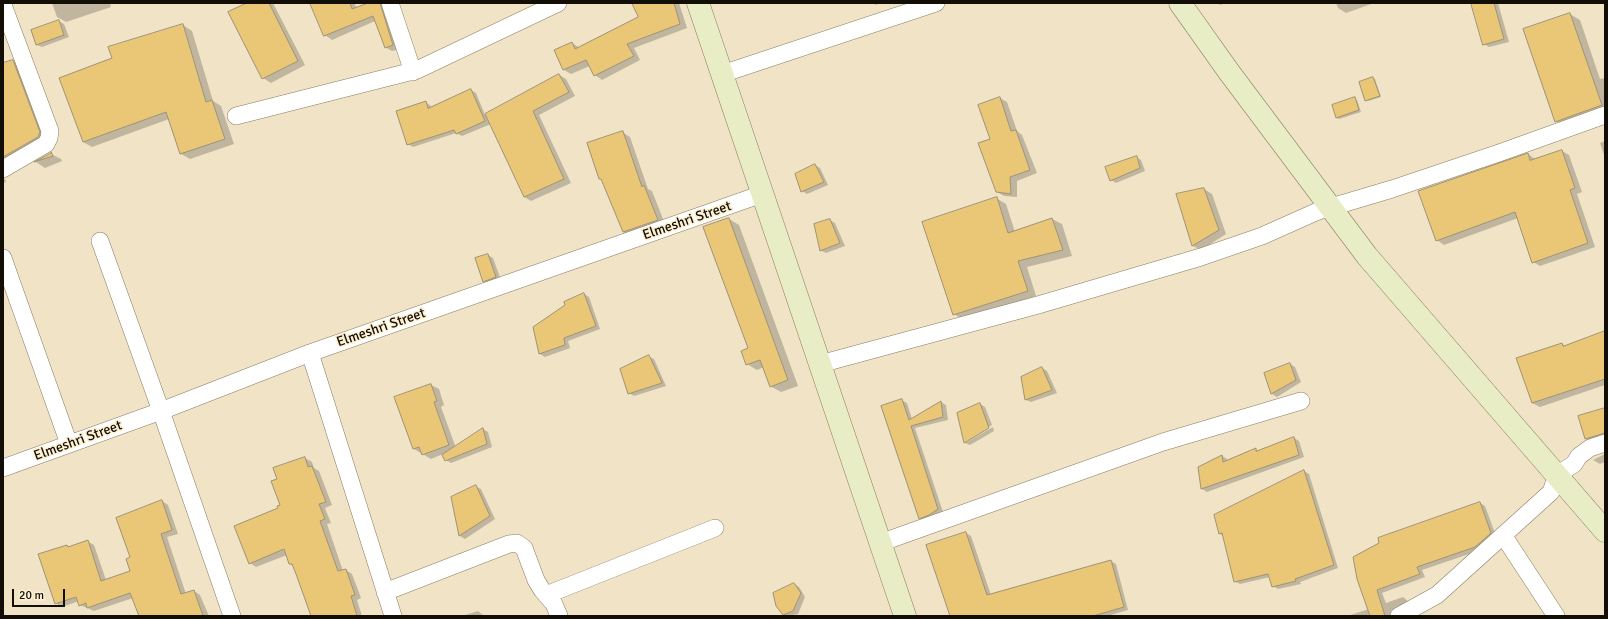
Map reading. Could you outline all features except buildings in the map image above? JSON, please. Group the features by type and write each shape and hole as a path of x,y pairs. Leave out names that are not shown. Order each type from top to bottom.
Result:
{"street":[{"path":"390,3 413,72"},
{"path":"236,116 413,72 558,3"},
{"path":"698,3 905,616"},
{"path":"722,74 936,3"},
{"path":"1180,3 1229,72 1367,256 1605,532"},
{"path":"3,5 50,131 46,144 3,169"},
{"path":"820,364 1038,305 1201,257 1262,236 1331,207 1392,189 1605,115"},
{"name":"Elmeshri Street","path":"3,468 161,411 310,353 762,194"},
{"path":"100,241 232,616"},
{"path":"3,258 69,444"},
{"path":"310,353 393,616"},
{"path":"880,543 1163,442 1301,400"},
{"path":"1399,616 1437,595 1551,492 1557,475 1574,464 1579,456 1590,448 1605,443"},
{"path":"546,594 715,528"},
{"path":"1503,535 1556,616"},
{"path":"385,592 513,543 518,543 524,548 536,580 554,604 559,616"}]}
